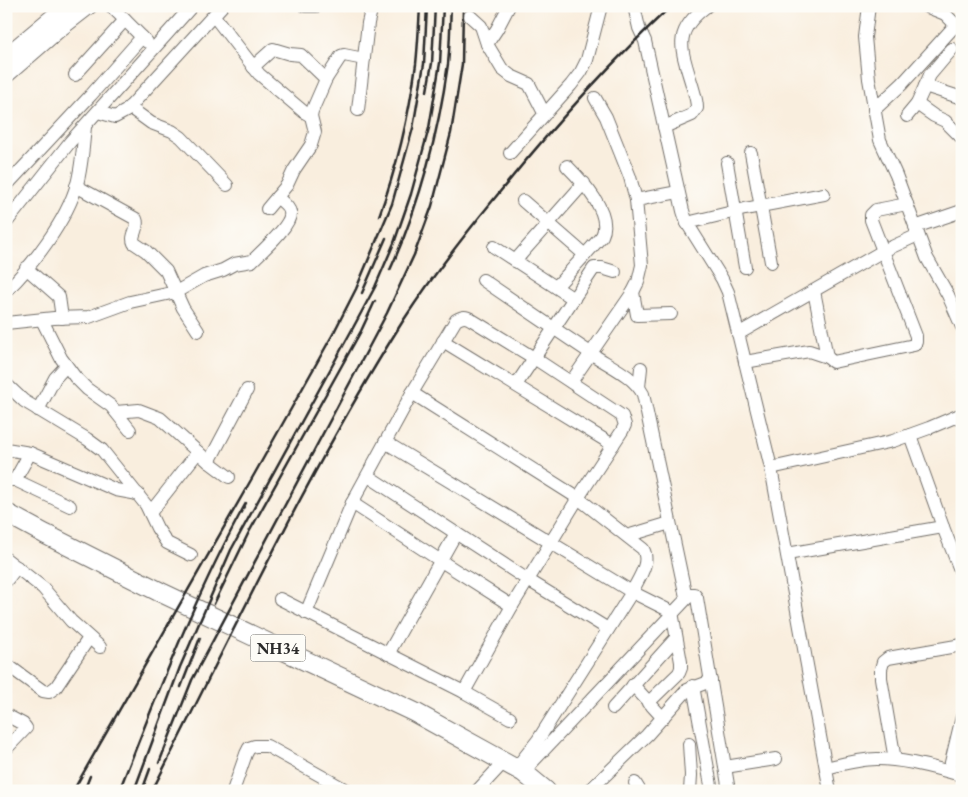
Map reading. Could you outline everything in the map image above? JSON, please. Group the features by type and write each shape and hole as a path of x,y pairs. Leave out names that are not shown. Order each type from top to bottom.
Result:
{"highway":[{"name":"NH34","path":"6,513 160,592 414,712 514,767 546,791"}],"main road":[{"path":"6,56 66,6"},
{"path":"6,75 89,6"}],"street":[{"path":"111,6 154,49"},
{"path":"6,223 70,142 192,6"},
{"path":"98,112 115,116 121,115 222,6"},
{"path":"305,6 317,6"},
{"path":"358,110 368,23 372,6"},
{"path":"487,44 497,30 509,6"},
{"path":"510,152 571,85 584,67 601,6"},
{"path":"634,6 639,28 645,41 678,192 687,223 722,278 728,292 771,468 830,791"},
{"path":"664,127 692,115 697,108 683,56 682,37 688,23 707,6"},
{"path":"869,6 864,36 868,79 880,140 931,267 948,294 962,327"},
{"path":"874,110 902,84 959,24 945,14 925,6"},
{"path":"214,16 253,67 311,116"},
{"path":"470,16 481,26 487,44 506,74 529,84 544,113"},
{"path":"75,75 125,20"},
{"path":"6,186 142,37"},
{"path":"253,67 273,49 276,49 290,54 301,55 326,79"},
{"path":"907,116 916,104 933,70 952,49"},
{"path":"267,209 287,185 294,170 314,140 315,128 311,116 326,79 341,56 347,55 364,59"},
{"path":"925,86 962,98"},
{"path":"571,382 633,292 638,282 642,265 636,200 630,177 606,117 595,98"},
{"path":"916,104 930,114 945,121 962,138"},
{"path":"129,107 151,123 172,131 181,137 227,185"},
{"path":"6,291 26,268 58,224 76,186 85,127"},
{"path":"751,153 771,262"},
{"path":"727,163 745,267"},
{"path":"556,287 602,236 605,226 604,217 584,183 567,166"},
{"path":"515,261 584,183"},
{"path":"76,186 136,219 137,226 133,237 134,243 146,251 166,271 183,308 198,331"},
{"path":"636,200 678,192"},
{"path":"687,223 735,211 824,194"},
{"path":"6,323 62,318 89,318 130,302 176,292 204,276 234,264 252,261 277,236 290,217 289,209 277,197"},
{"path":"523,200 585,255"},
{"path":"814,291 827,356 830,361 836,363 914,345 916,336 871,215 876,210 907,204"},
{"path":"738,334 917,231 962,211"},
{"path":"494,248 574,299"},
{"path":"26,268 59,297 62,318"},
{"path":"516,385 594,268 615,272"},
{"path":"483,280 630,378 639,387 643,394 686,597"},
{"path":"633,292 637,315 672,314"},
{"path":"306,613 352,503 412,392 456,320 466,317 571,382 622,416 624,420 622,431 578,498 512,606 464,692"},
{"path":"42,320 66,366 80,383 111,406 130,430"},
{"path":"444,341 613,445"},
{"path":"745,362 809,351 827,356"},
{"path":"38,410 51,385 66,366"},
{"path":"639,387 642,368"},
{"path":"6,384 17,395 38,410 102,450 138,494 167,542 191,555"},
{"path":"209,462 247,390"},
{"path":"412,392 578,498 643,549 646,555 646,561 632,592 538,740 514,767"},
{"path":"116,412 138,410 153,414 169,424 209,462 229,477"},
{"path":"624,420 647,414"},
{"path":"771,468 893,441 962,414"},
{"path":"910,435 962,574"},
{"path":"385,442 632,592 672,612"},
{"path":"6,449 30,452 116,490 138,494"},
{"path":"30,452 11,480 70,506"},
{"path":"150,513 198,452"},
{"path":"368,476 528,580 608,629"},
{"path":"352,503 512,606"},
{"path":"626,536 670,524"},
{"path":"787,554 943,527"},
{"path":"388,654 456,533"},
{"path":"6,559 43,588 66,616 100,647"},
{"path":"6,581 17,568"},
{"path":"477,791 514,767 691,594 694,594 697,598 729,791"},
{"path":"280,599 464,692 510,718"},
{"path":"648,702 681,668 672,612"},
{"path":"6,664 48,692 56,687 89,638"},
{"path":"613,708 676,638"},
{"path":"894,760 881,678 883,662 888,658 962,645"},
{"path":"589,791 663,718 683,694 693,686 711,681"},
{"path":"634,685 663,718"},
{"path":"693,686 712,791"},
{"path":"6,715 23,724 26,728 6,749"},
{"path":"826,768 875,759 894,760 956,773 962,716"},
{"path":"689,744 692,775 690,791"},
{"path":"233,791 246,754 250,748 260,745 267,746 348,791"},
{"path":"725,767 776,759"}],"railway":[{"path":"379,216 397,160 410,103 416,64 420,6"},
{"path":"73,791 255,473 356,289 392,204 413,128 424,64 427,6"},
{"path":"427,91 432,63 435,6"},
{"path":"134,791 180,667 231,550 375,287 394,243 411,194 429,128 440,63 443,6"},
{"path":"390,270 419,195 433,143 448,64 451,6"},
{"path":"159,763 192,680 387,313 414,255 432,206 451,133 462,64 463,6"},
{"path":"152,791 303,494 368,378 403,321 459,243 536,149 601,76 671,6"},
{"path":"362,293 386,238"},
{"path":"214,604 248,534 361,331 375,301"},
{"path":"119,791 194,609 246,503"},
{"path":"181,687 200,638"},
{"path":"142,791 150,769"},
{"path":"84,791 90,776"}]}
